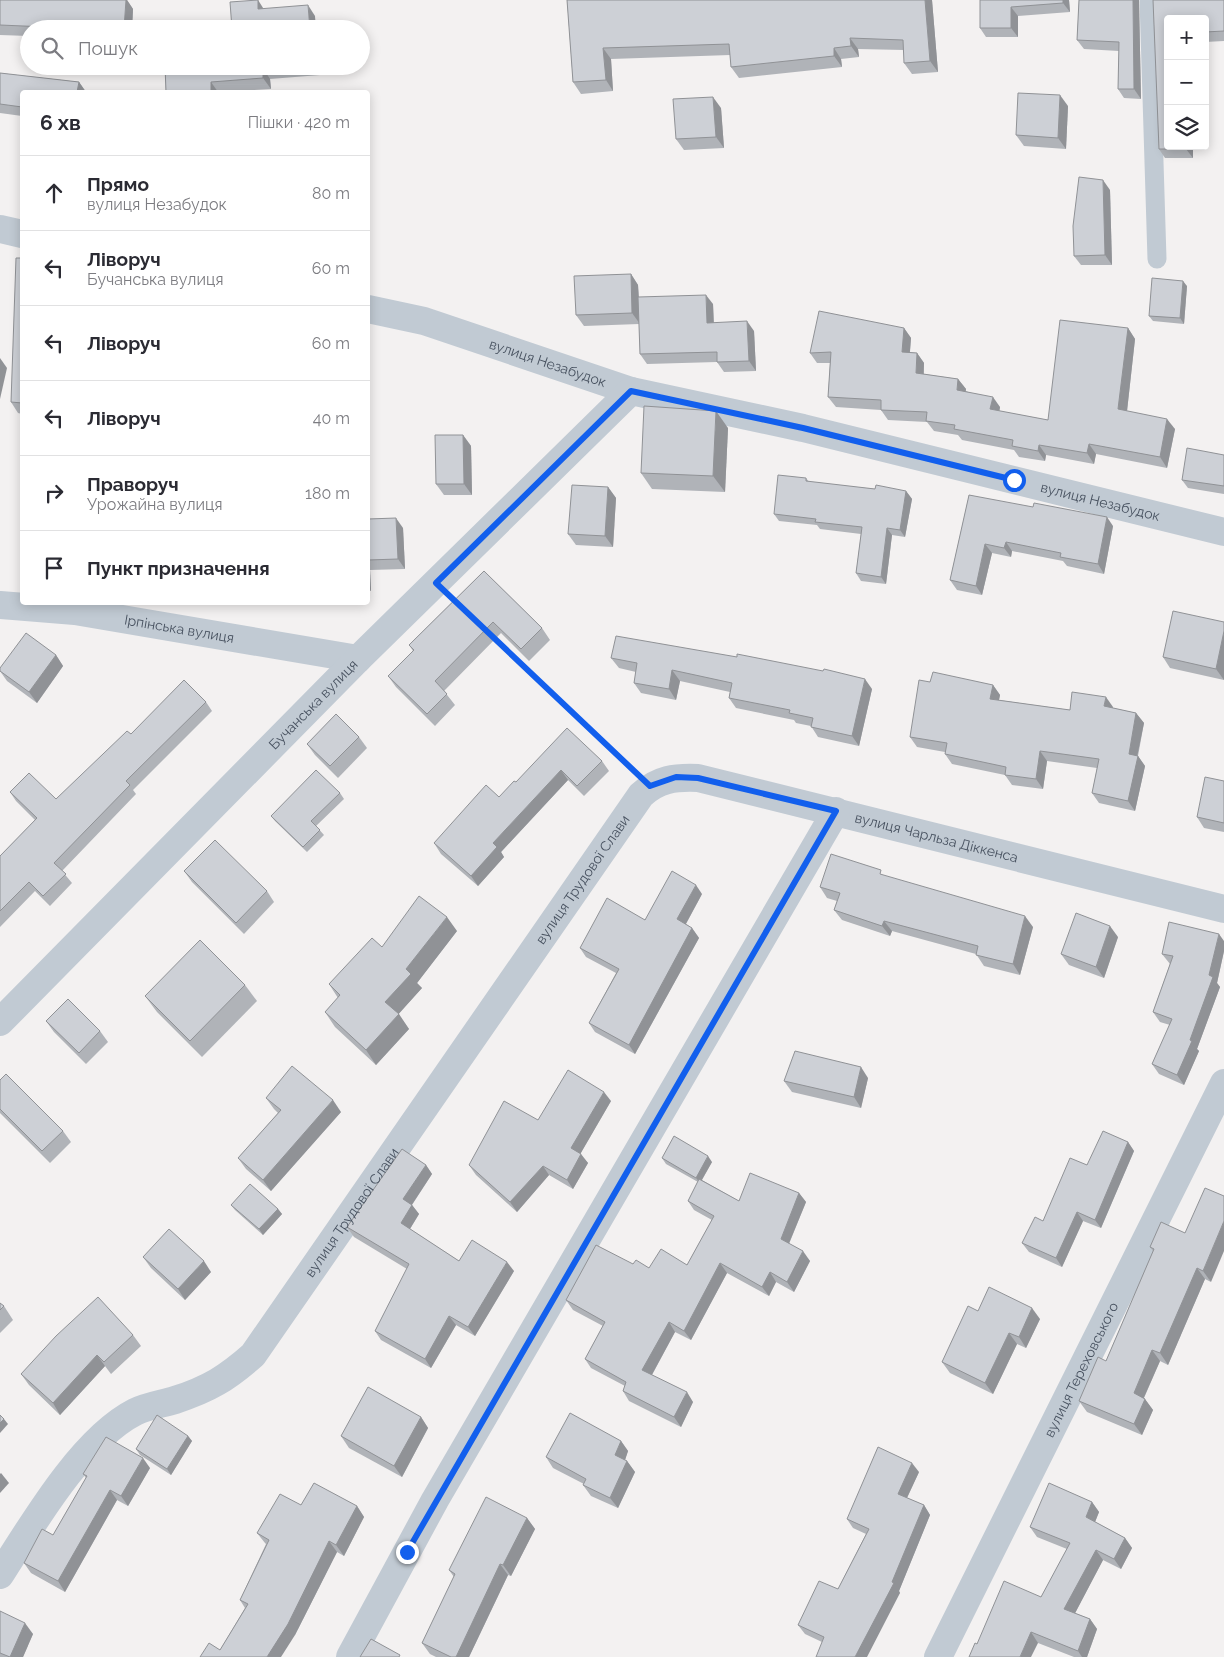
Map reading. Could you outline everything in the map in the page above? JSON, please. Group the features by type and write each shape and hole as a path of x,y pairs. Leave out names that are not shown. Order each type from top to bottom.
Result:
{"street":[{"path":"0,230 20,234"},
{"name":"вулиця Незабудок","path":"370,309 424,321 631,391 803,428 1224,532"},
{"name":"Бучанська вулиця","path":"0,1022 358,659 631,391"},
{"name":"Ірпінська вулиця","path":"0,605 75,611 358,659"},
{"name":"вулиця Чарльза Діккенса","path":"650,786 676,777 698,778 1224,909"},
{"name":"вулиця Трудової Слави","path":"0,1575 66,1476 112,1428 135,1412 178,1399 230,1376 253,1355 641,795 650,786"},
{"path":"350,1657 435,1500 836,811"},
{"name":"вулиця Тереховського","path":"938,1657 1224,1083"}],"lane":[{"path":"1148,0 1157,259"}],"path":[{"path":"486,630 650,786"}],"building":[{"path":"0,0 126,0 125,20 20,20 20,26 0,25"},
{"path":"258,0 258,9 308,5 309,20 231,20 230,2"},
{"path":"567,0 925,0 930,61 904,63 903,40 850,38 851,46 834,48 834,56 731,67 729,44 603,48 606,80 573,82"},
{"path":"980,0 1063,0 1063,3 1011,7 1011,28 980,28"},
{"path":"1079,0 1133,0 1134,89 1118,89 1119,42 1077,40"},
{"path":"1153,0 1224,0 1224,31 1209,32 1209,15 1164,15 1164,149 1159,149"},
{"path":"0,73 79,82 77,90 20,90 20,107 0,104"},
{"path":"165,75 263,75 263,78 211,82 211,90 166,90"},
{"path":"1018,93 1060,95 1058,138 1016,135"},
{"path":"713,97 716,137 676,139 673,99"},
{"path":"1079,177 1103,180 1105,255 1074,256 1073,226"},
{"path":"16,258 20,258 20,403 11,402"},
{"path":"631,274 632,313 576,315 574,276"},
{"path":"1152,278 1183,281 1180,318 1149,316"},
{"path":"706,295 707,323 747,321 749,361 717,362 717,352 640,354 638,297"},
{"path":"819,311 904,328 902,352 917,353 916,373 958,379 957,390 993,397 990,409 1048,420 1060,320 1128,328 1118,409 1167,419 1160,457 1089,444 1087,453 1039,445 1038,451 1012,446 1013,440 954,429 955,425 926,421 927,412 881,410 881,400 828,397 831,352 810,353"},
{"path":"644,406 716,411 713,476 641,473"},
{"path":"435,435 463,435 464,484 436,484"},
{"path":"1187,448 1224,455 1224,486 1182,480"},
{"path":"778,475 806,478 806,481 875,489 876,485 906,491 900,530 887,528 881,577 856,573 862,527 815,522 816,519 774,514"},
{"path":"572,485 608,487 605,536 568,534"},
{"path":"969,495 1033,507 1034,503 1107,517 1098,564 1060,557 1061,553 1006,542 1004,548 985,544 976,586 950,580"},
{"path":"396,518 398,559 370,560 370,519"},
{"path":"484,571 542,628 521,649 493,622 435,681 447,694 427,714 388,676 414,650 409,645"},
{"path":"1173,611 1224,622 1224,631 1216,669 1163,657"},
{"path":"26,633 56,655 29,692 0,671 0,668"},
{"path":"616,636 737,657 737,654 823,671 824,669 865,679 852,736 811,727 813,718 789,713 790,710 729,698 732,683 672,670 669,689 634,683 637,663 611,658"},
{"path":"933,672 993,685 990,699 1070,710 1072,692 1106,697 1104,706 1136,713 1129,754 1138,756 1128,801 1092,793 1099,759 1040,751 1036,779 1005,775 1006,767 945,754 947,743 910,737 919,680 930,682"},
{"path":"184,680 206,702 126,781 130,785 54,863 66,874 43,896 29,882 0,911 0,856 37,818 10,792 29,773 56,799 127,731 131,734"},
{"path":"336,714 359,737 330,766 307,744"},
{"path":"567,728 602,761 577,786 561,770 493,843 497,847 471,876 434,843 486,785 499,797 514,781 516,782"},
{"path":"316,770 340,793 311,821 320,830 303,847 271,816"},
{"path":"1205,777 1224,781 1224,823 1197,817"},
{"path":"215,840 267,891 236,923 184,871"},
{"path":"831,854 881,870 880,874 1025,916 1013,964 976,955 978,946 884,921 882,926 834,910 840,893 820,887"},
{"path":"672,871 696,885 677,919 692,928 629,1045 589,1023 619,969 580,948 607,898 645,920"},
{"path":"419,896 447,917 406,969 411,974 385,1002 399,1014 366,1050 325,1012 340,995 329,984 372,938 382,947"},
{"path":"1076,913 1110,926 1096,967 1061,954"},
{"path":"1169,922 1219,934 1209,975 1213,977 1190,1040 1192,1041 1177,1075 1152,1064 1172,1019 1153,1012 1173,956 1162,954"},
{"path":"200,940 245,985 190,1041 145,996"},
{"path":"68,999 100,1031 79,1053 46,1021"},
{"path":"795,1051 861,1067 854,1097 784,1081"},
{"path":"292,1066 333,1100 263,1180 238,1158 281,1110 266,1098"},
{"path":"568,1070 604,1092 571,1148 581,1154 567,1180 543,1166 510,1202 469,1165 504,1101 538,1120"},
{"path":"6,1074 63,1131 42,1151 0,1109 0,1080"},
{"path":"1103,1131 1128,1142 1095,1220 1077,1212 1056,1258 1022,1243 1035,1217 1043,1221 1070,1158 1087,1165"},
{"path":"674,1136 708,1156 696,1178 662,1158"},
{"path":"402,1149 426,1165 403,1199 412,1205 401,1223 459,1261 472,1240 507,1262 468,1327 449,1316 425,1359 375,1331 409,1264 347,1227"},
{"path":"750,1173 799,1193 781,1239 803,1251 787,1282 770,1272 762,1287 720,1263 684,1331 669,1322 642,1370 687,1392 674,1417 623,1391 626,1382 585,1359 605,1322 566,1300 596,1245 633,1264 636,1260 649,1268 661,1249 687,1265 714,1216 688,1201 699,1179 739,1201"},
{"path":"250,1184 278,1209 259,1229 231,1205"},
{"path":"1205,1188 1224,1196 1224,1221 1203,1271 1197,1268 1160,1353 1152,1350 1134,1393 1145,1399 1134,1424 1079,1401 1098,1357 1106,1361 1154,1249 1150,1247 1161,1222 1185,1233"},
{"path":"169,1229 204,1261 178,1289 143,1257"},
{"path":"989,1287 1032,1308 1019,1337 1009,1333 985,1383 942,1362 968,1306 978,1311"},
{"path":"98,1297 133,1335 104,1362 97,1355 53,1403 21,1374 56,1336"},
{"path":"368,1387 421,1417 394,1466 341,1436"},
{"path":"570,1413 621,1441 615,1455 627,1461 610,1498 583,1485 586,1479 546,1457"},
{"path":"0,1415 4,1419 0,1423"},
{"path":"157,1415 188,1436 167,1469 136,1449"},
{"path":"106,1437 143,1458 121,1496 110,1490 58,1581 24,1563 42,1529 53,1535 87,1476 83,1474"},
{"path":"878,1447 912,1463 898,1494 924,1505 892,1582 894,1583 855,1657 816,1657 824,1637 798,1625 819,1581 838,1589 869,1529 847,1519"},
{"path":"314,1483 357,1506 336,1545 329,1541 288,1624 267,1657 200,1657 209,1643 220,1650 248,1604 240,1600 269,1540 257,1533 280,1494 301,1505"},
{"path":"1049,1483 1092,1502 1086,1517 1125,1538 1114,1559 1096,1550 1064,1609 1090,1619 1078,1651 1031,1632 1020,1657 969,1657 975,1643 977,1644 1004,1581 1041,1597 1070,1543 1030,1527"},
{"path":"486,1497 527,1518 503,1565 500,1564 456,1657 451,1657 422,1643 455,1574 449,1570"},
{"path":"0,1611 25,1623 10,1657 0,1653"},
{"path":"371,1639 400,1655 399,1657 360,1657"}],"route":[{"path":"407,1552 435,1500 836,811 698,778 676,777 650,786 436,583 631,391 803,428 1014,480"}]}
